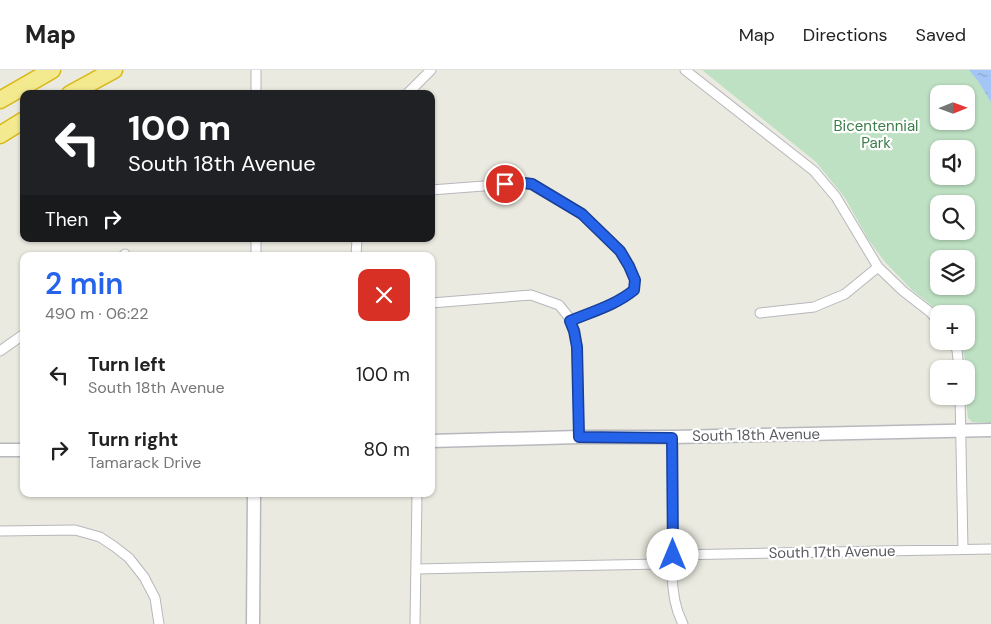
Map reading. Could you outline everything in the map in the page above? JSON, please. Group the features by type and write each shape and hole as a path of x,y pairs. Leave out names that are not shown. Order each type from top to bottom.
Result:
{"highway":[{"path":"0,100 52,70"},
{"path":"77,90 114,70"},
{"path":"0,135 20,122"}],"street":[{"path":"256,70 256,90"},
{"path":"411,90 431,70"},
{"path":"685,70 814,171 836,197 878,267 903,291 930,312"},
{"path":"435,190 532,184 582,214 620,251 635,280 634,290 600,309 570,321"},
{"path":"760,312 814,307 845,294 878,267"},
{"path":"435,303 531,295 558,305 568,316 574,331 577,347 579,437"},
{"path":"0,351 20,337"},
{"path":"961,405 963,549"},
{"name":"South 18th Avenue","path":"435,441 579,437 672,438 991,430"},
{"path":"672,438 672,570 674,594 679,616 683,624"},
{"path":"0,450 20,450"},
{"path":"253,624 254,497"},
{"path":"415,624 417,497"},
{"path":"0,531 75,530 100,536 129,558 144,576 155,598 158,624"},
{"name":"South 17th Avenue","path":"416,569 642,565 672,559 991,548"}],"green space":[{"name":"Bicentennial Park","path":"702,70 991,70 991,423 972,422 968,418 967,405 975,405 975,360 965,360 963,350 975,350 975,305 931,305 912,290 885,262 868,239 845,198 816,162"}],"water":[{"path":"969,70 991,70 991,102 978,81"}],"route":[{"path":"505,184 532,184 582,214 620,251 629,266 635,280 634,290 600,309 570,321 577,347 579,437 672,438 673,555"}]}
